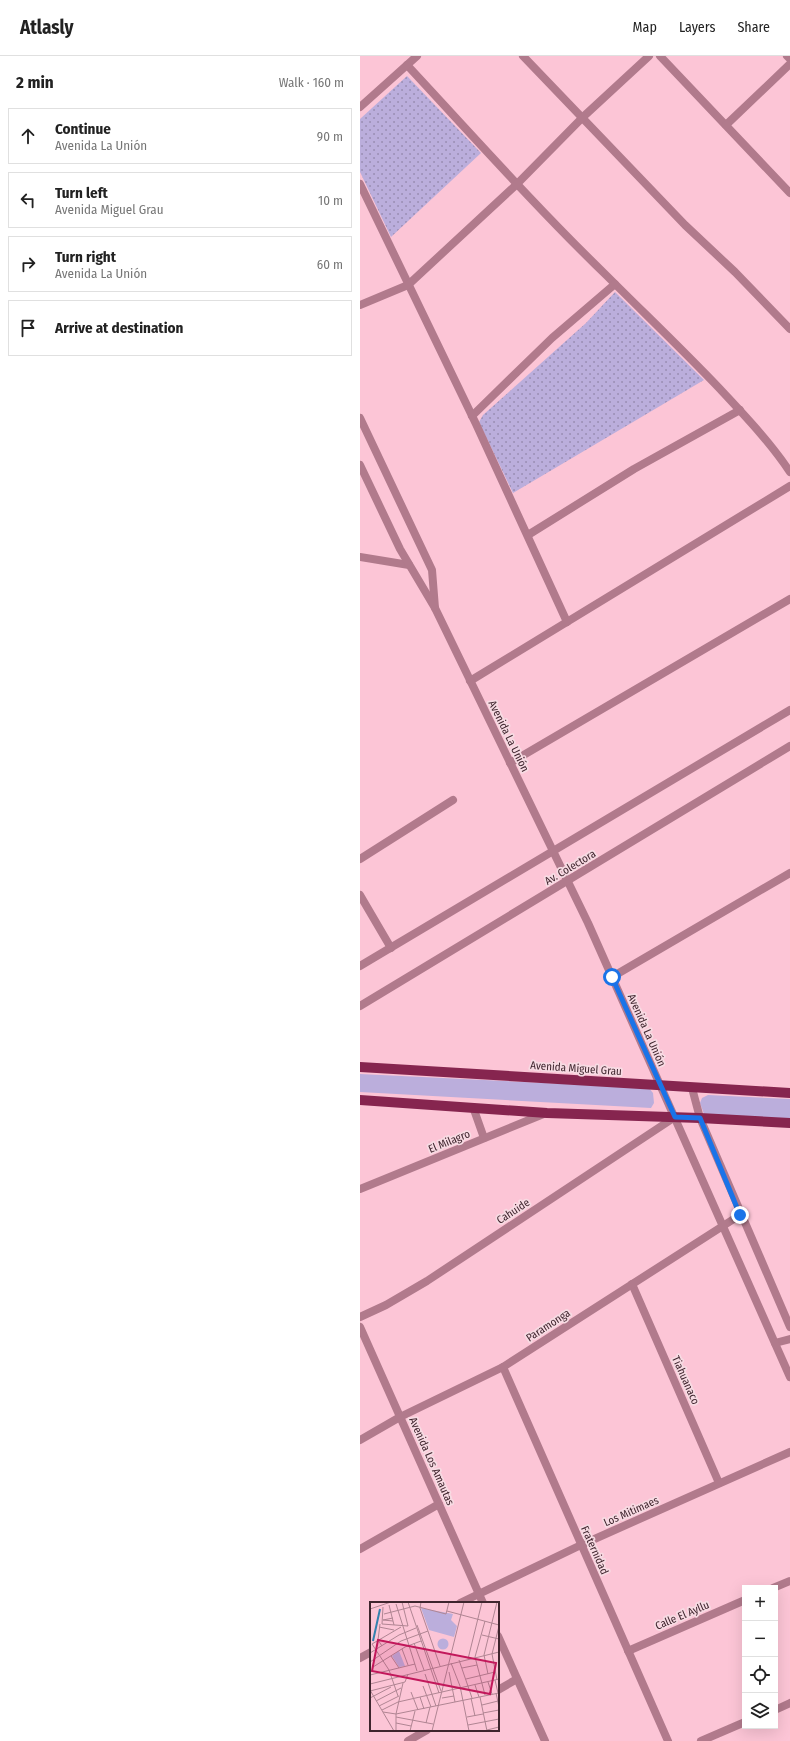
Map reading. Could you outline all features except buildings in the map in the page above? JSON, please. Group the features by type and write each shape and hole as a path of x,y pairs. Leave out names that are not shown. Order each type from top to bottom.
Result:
{"main road":[{"name":"Avenida Miguel Grau","path":"360,1067 790,1093"},
{"path":"360,1100 547,1113 700,1118 790,1123"}],"street":[{"path":"360,107 417,56"},
{"path":"523,56 685,225 735,272 790,329"},
{"path":"360,305 408,285 517,184 583,117 649,56"},
{"path":"660,56 790,193"},
{"path":"787,56 790,59"},
{"path":"726,125 790,64"},
{"path":"407,65 517,184 615,284 666,333 740,410 773,446 790,472"},
{"path":"360,184 472,416 567,622"},
{"path":"472,416 552,338 615,284"},
{"path":"528,535 634,468 740,410"},
{"name":"Avenida La Unión","path":"360,418 432,570 435,608"},
{"name":"Avenida La Unión","path":"360,465 409,565 435,608 568,881 724,1226 790,1377"},
{"path":"470,681 790,486"},
{"path":"360,557 409,565"},
{"path":"510,763 790,599"},
{"path":"360,966 790,710"},
{"name":"Av. Colectora","path":"360,1006 790,746"},
{"path":"360,858 453,800"},
{"path":"612,977 790,874"},
{"path":"360,894 390,948"},
{"path":"692,1088 700,1118 740,1215 790,1327"},
{"path":"473,1107 484,1138"},
{"name":"El Milagro","path":"360,1189 547,1113"},
{"name":"Cahuide","path":"360,1317 386,1305 427,1281 675,1117"},
{"name":"Paramonga","path":"360,1440 400,1417 503,1367 740,1215"},
{"name":"Tiahuanaco","path":"632,1284 719,1484"},
{"name":"Avenida Los Amautas","path":"360,1327 483,1602"},
{"path":"775,1343 790,1339"},
{"name":"Fraternidad","path":"503,1367 668,1741"},
{"name":"Los Mitimaes","path":"462,1602 479,1592 581,1545 790,1452"},
{"path":"360,1549 439,1504"},
{"path":"778,1586 790,1580"},
{"name":"Calle El Ayllu","path":"628,1651 742,1601"},
{"path":"499,1638 545,1741"},
{"path":"360,1658 370,1653"},
{"path":"499,1689 517,1679"},
{"path":"778,1709 790,1703"},
{"path":"701,1741 742,1723"},
{"path":"408,1741 425,1731"}],"shaded area":[{"path":"407,76 481,153 391,237 360,172 360,119"},
{"path":"615,292 704,380 513,493 479,422 483,415 586,323"},
{"path":"360,1074 649,1088 653,1093 654,1103 651,1108 360,1092"},
{"path":"708,1095 790,1099 790,1121 704,1114 700,1103 702,1098"}],"route":[{"path":"612,977 675,1117 700,1118 740,1215"}]}
